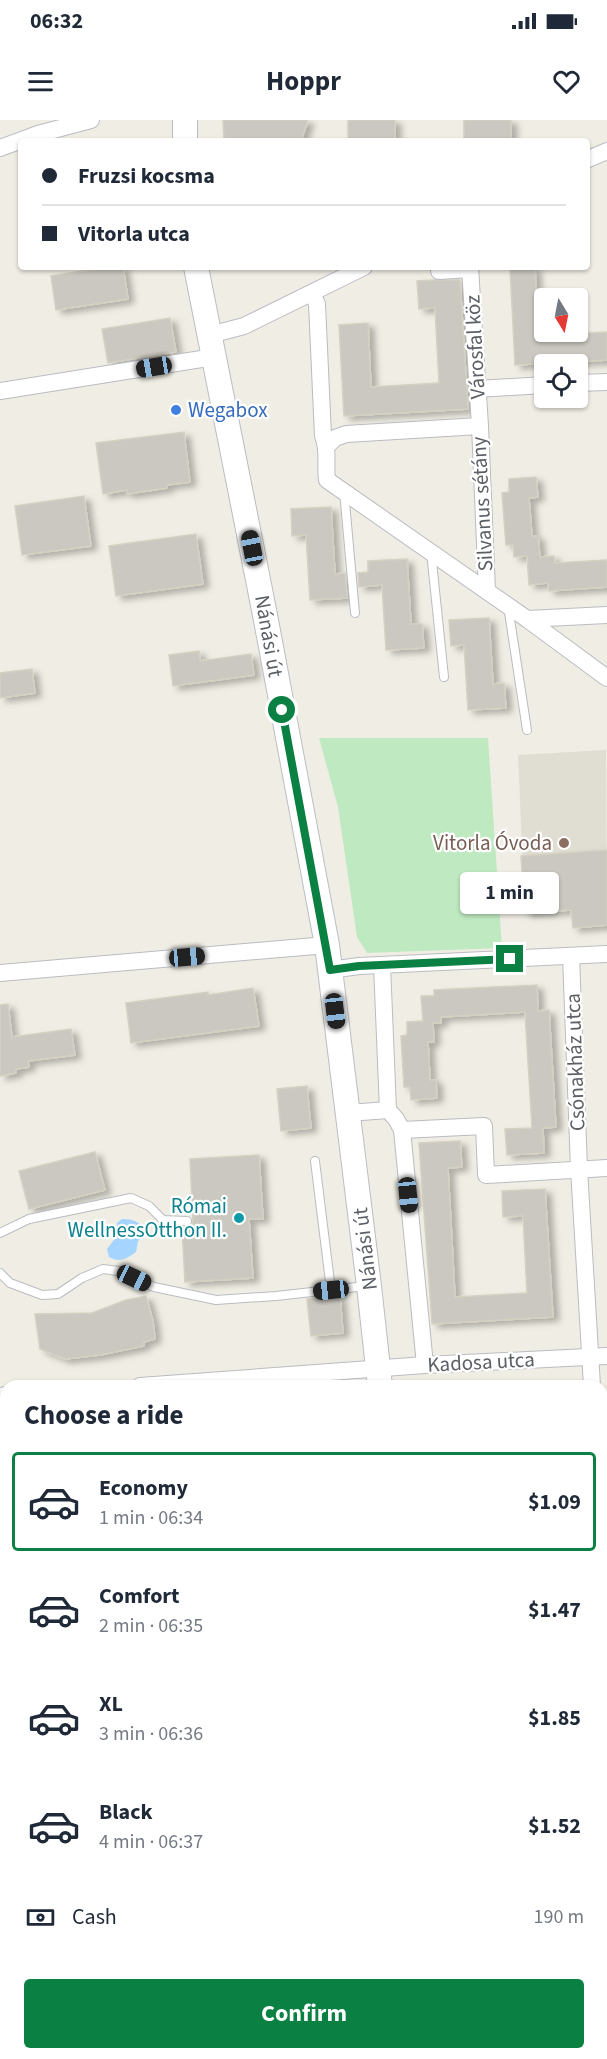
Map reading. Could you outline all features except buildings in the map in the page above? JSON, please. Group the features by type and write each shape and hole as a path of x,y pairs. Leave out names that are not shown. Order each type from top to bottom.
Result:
{"street":[{"path":"27,138 91,120"},
{"path":"185,120 185,138"},
{"path":"0,148 18,141"},
{"path":"590,158 607,151"},
{"name":"Nánási út","path":"197,270 327,945 379,1378"},
{"path":"0,391 212,346 244,326 358,270"},
{"path":"439,271 449,270"},
{"name":"Városfal köz","path":"470,270 480,426"},
{"name":"Silvanus sétány","path":"312,293 317,304 323,436 327,446 325,464 327,480 508,605 607,678"},
{"path":"588,383 607,382"},
{"path":"477,389 534,386"},
{"name":"Silvanus sétány","path":"327,446 335,438 346,434 480,426 487,591"},
{"path":"527,619 607,615"},
{"path":"0,973 327,945"},
{"path":"330,970 382,965 607,954"},
{"name":"Csónakház utca","path":"571,956 579,1169 599,1357 593,1380"},
{"path":"382,965 388,1110 402,1130 425,1365"},
{"path":"348,1113 388,1110"},
{"path":"402,1130 484,1126 486,1174 607,1168"},
{"name":"Kadosa utca","path":"316,1380 379,1378 425,1365 599,1357"}],"lane":[{"path":"344,491 355,613"},
{"path":"431,552 444,677"},
{"path":"508,605 527,730"},
{"path":"315,1161 331,1290"},
{"path":"0,1233 30,1219 131,1198 149,1206 163,1220 187,1221"},
{"path":"0,1273 10,1283 42,1295 58,1294 82,1278 103,1269 118,1271 154,1287 216,1300 369,1286"}],"shaded area":[{"name":"Vitorla Óvoda","path":"606,750 607,925 573,928 571,910 525,913 518,755"}],"green space":[{"path":"319,738 488,738 502,948 367,953 357,937 338,807"}],"water":[{"path":"122,1219 141,1225 144,1237 138,1241 136,1252 126,1258 116,1260 109,1257 107,1249 116,1237 117,1223"}],"place":[{"name":"Wegabox","path":"176,410"},
{"name":"Vitorla Óvoda","path":"564,843"},
{"name":"Római WellnessOtthon II.","path":"239,1218"}],"route":[{"path":"282,710 330,970 359,966 510,959"}]}
